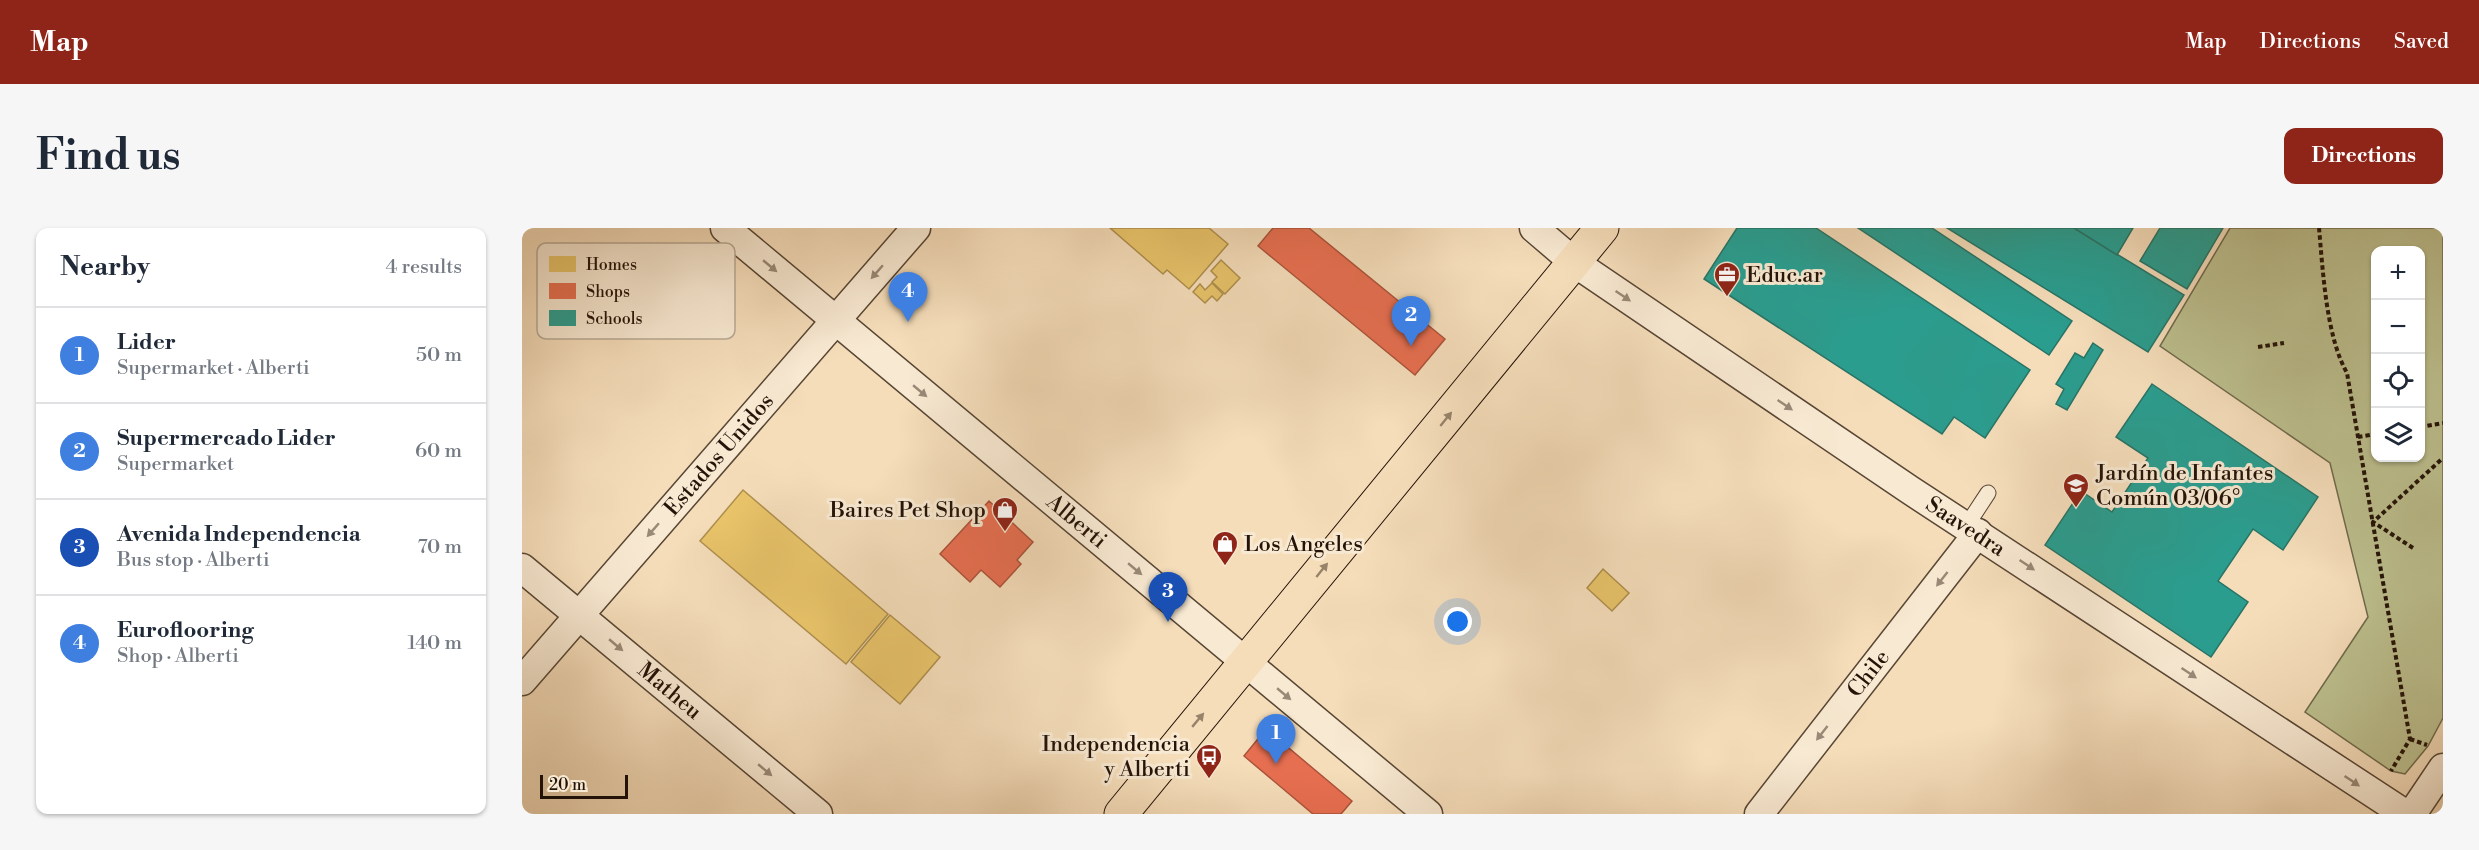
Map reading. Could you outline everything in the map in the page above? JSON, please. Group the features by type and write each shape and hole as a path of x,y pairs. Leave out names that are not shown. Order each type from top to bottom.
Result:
{"main road":[{"path":"1120,814 1602,228"}],"street":[{"name":"Alberti","path":"725,228 1428,814"},
{"name":"Estados Unidos","path":"522,681 916,228"},
{"name":"Saavedra","path":"1534,228 1575,263 1910,490 2405,814"},
{"name":"Chile","path":"1759,814 1972,529"},
{"name":"Matheu","path":"522,568 818,814"},
{"path":"2412,814 2443,768"}],"lane":[{"path":"1972,529 1988,493"}],"path":[{"path":"2319,228 2322,265 2337,355 2347,373 2410,739"},
{"path":"2258,347 2284,343"},
{"path":"2425,426 2443,423"},
{"path":"2358,437 2371,435"},
{"path":"2373,522 2443,458"},
{"path":"2373,522 2413,548"}],"green space":[{"path":"2230,228 2443,228 2443,718 2428,746 2405,774 2391,771 2305,712 2368,617 2330,463 2160,346"}],"building: Homes":[{"path":"1110,228 1209,228 1228,244 1189,289 1167,270 1163,274"},
{"path":"1221,260 1240,278 1225,294 1212,282 1217,277 1211,271"},
{"path":"1212,283 1223,294 1217,301 1212,296 1205,303 1193,292 1200,284 1205,290"},
{"path":"743,490 888,614 846,664 700,541"},
{"path":"1603,569 1629,593 1612,611 1587,588"},
{"path":"890,615 940,657 900,704 851,662"}],"building: Shops":[{"path":"1273,228 1309,228 1445,339 1415,375 1258,246"},
{"path":"989,501 1033,542 1017,560 1021,564 1000,587 981,570 970,582 940,554"},
{"path":"1266,729 1352,801 1341,814 1313,814 1244,756"}],"building: Schools":[{"path":"1737,228 1816,228 2030,370 1985,438 1954,417 1942,434 1704,279"},
{"path":"1858,228 1932,228 2072,321 2049,355"},
{"path":"1947,228 2074,228 2184,295 2148,352"},
{"path":"2074,228 2133,228 2117,255"},
{"path":"2160,228 2223,228 2187,289 2140,261"},
{"path":"2093,343 2103,350 2067,410 2056,404 2064,389 2056,384 2075,353 2084,358"},
{"path":"2152,384 2318,497 2283,550 2253,529 2218,581 2248,602 2211,657 2045,545 2081,491 2112,512 2148,458 2116,437"}],"place":[{"name":"Educ.ar","path":"1727,298"},
{"name":"Euroflooring","path":"908,322"},
{"name":"Supermercado Lider","path":"1411,346"},
{"name":"Jardín de Infantes Común 03/06°","path":"2076,509"},
{"name":"Baires Pet Shop","path":"1005,533"},
{"name":"Los Angeles","path":"1225,567"},
{"name":"Avenida Independencia","path":"1168,622"},
{"name":"Lider","path":"1276,764"},
{"name":"Independencia y Alberti","path":"1209,780"}]}
